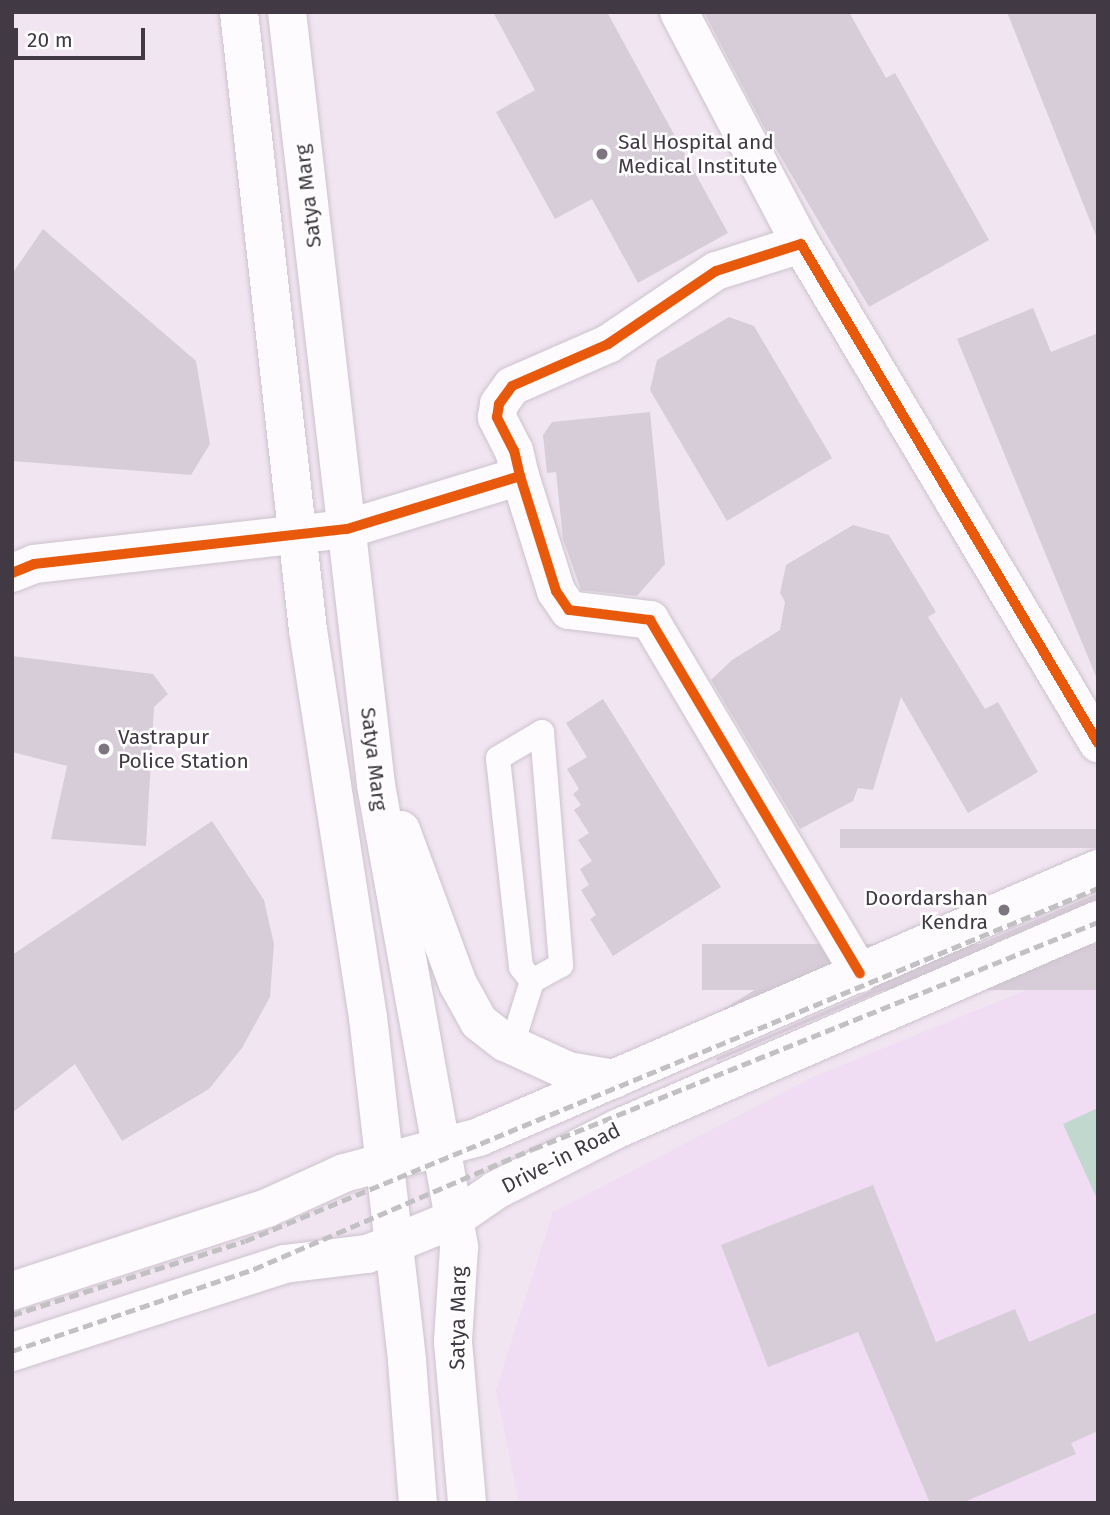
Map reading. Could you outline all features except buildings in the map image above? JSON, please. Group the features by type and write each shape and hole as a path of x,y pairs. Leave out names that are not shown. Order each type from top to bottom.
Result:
{"main road":[{"name":"Satya Marg","path":"239,12 297,534 368,1017 391,1245 407,1361 418,1503"},
{"name":"Satya Marg","path":"287,12 376,785 459,1248 453,1342 467,1503"},
{"path":"680,12 801,244 1098,743"},
{"path":"801,244 716,271 608,344 512,386 499,404 497,417 514,451 556,591 569,611 650,620 860,973"},
{"path":"12,573 34,565 347,529 520,476"},
{"path":"376,785 401,830 458,984 479,1022 512,1045 568,1071 614,1079"},
{"path":"12,1291 267,1208 344,1173 442,1149 614,1079 1098,869"},
{"name":"Drive-in Road","path":"12,1352 284,1264 367,1254 391,1245 454,1219 496,1191 619,1128 1098,920"}],"lane":[{"path":"512,1045 532,981 561,965 542,732 498,758 521,967 532,981"}],"shaded area":[{"path":"1098,961 1098,1503 519,1503 496,1390 553,1212 815,1076"}],"green space":[{"path":"1098,1108 1098,1201 1063,1124"}],"railway":[{"path":"12,1315 245,1241 1098,888"},
{"path":"12,1351 254,1269 533,1149 1098,922"}],"cycle path":[{"path":"520,476 514,451 497,417 499,404 512,386 608,344 716,271 801,244 1098,743"},
{"path":"12,573 34,564 347,529 520,476 556,591 569,610 650,620 860,973"}],"place":[{"name":"Sal Hospital and Medical Institute","path":"602,154"},
{"name":"Vastrapur Police Station","path":"104,749"},
{"name":"Doordarshan Kendra","path":"1004,910"}]}
